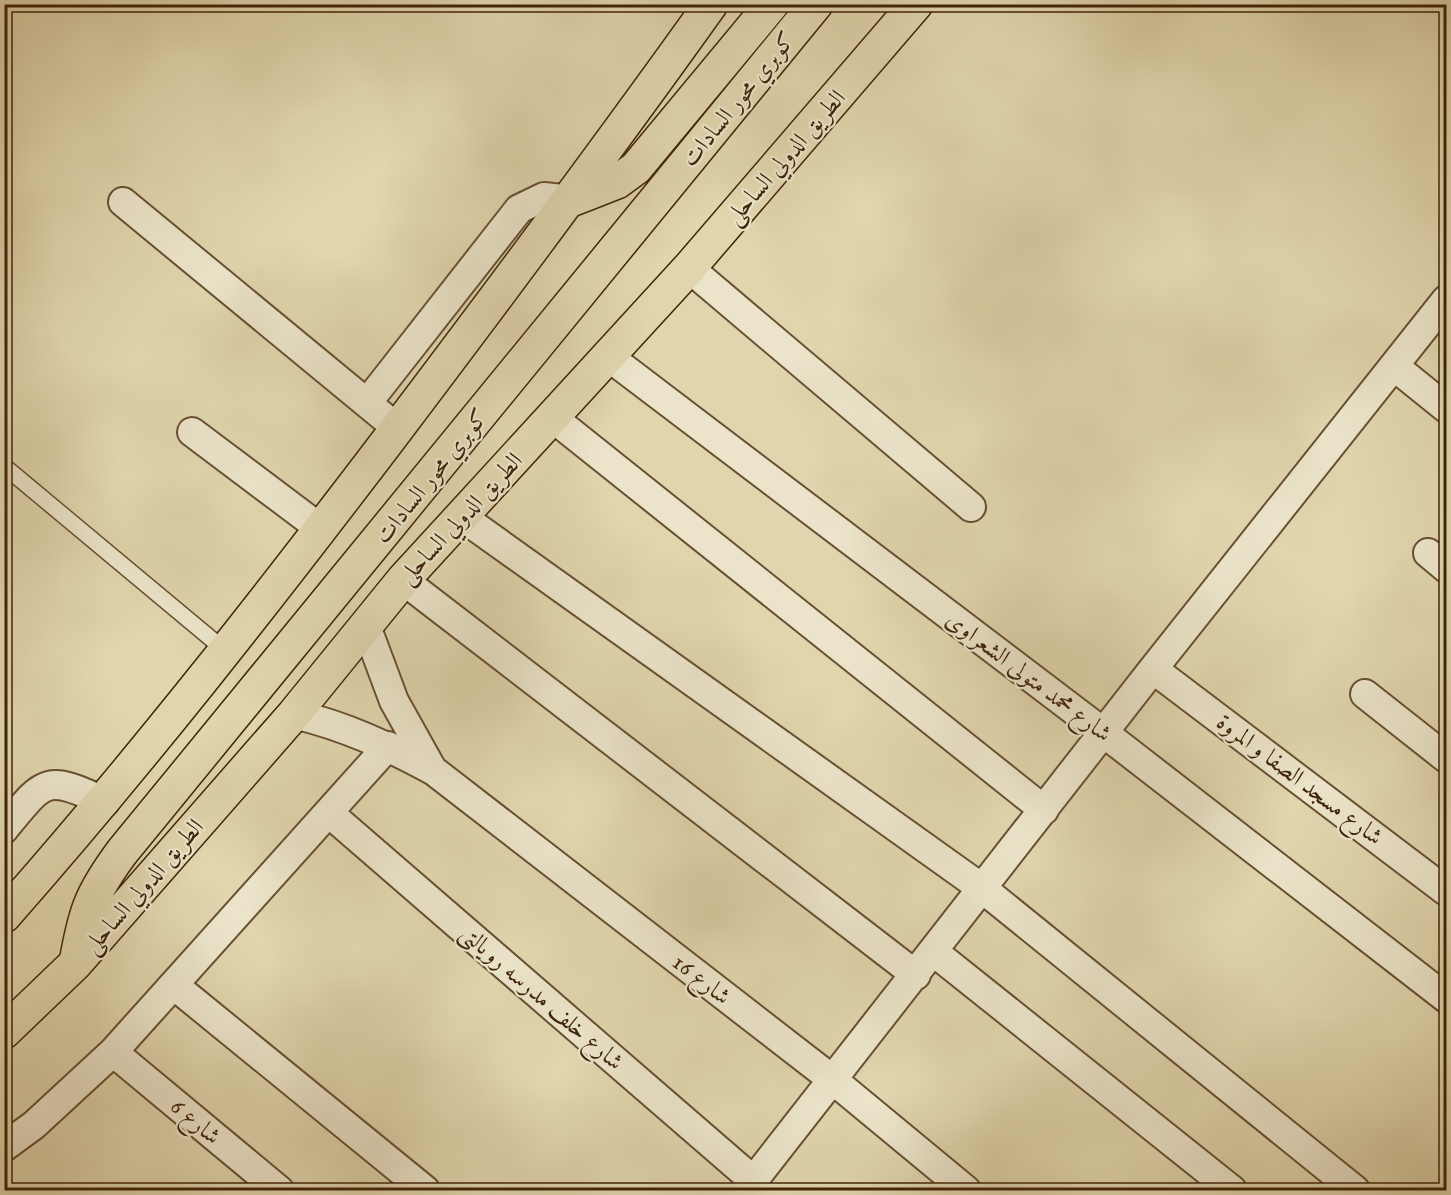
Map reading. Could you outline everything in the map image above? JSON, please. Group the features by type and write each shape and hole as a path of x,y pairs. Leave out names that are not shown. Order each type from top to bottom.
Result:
{"main road":[{"path":"4,916 105,802 226,652 571,200 711,4"},
{"name":"كوبري محور السادات","path":"571,200 617,182 636,168 772,4"},
{"name":"كوبري محور السادات","path":"76,963 85,916 99,883 816,4"},
{"name":"الطريق الدولي الساحلى","path":"4,1032 76,963 294,714 402,579 554,418 689,268 916,4"}],"street":[{"path":"367,403 519,209 544,197 571,200"},
{"path":"123,202 398,428"},
{"path":"689,268 971,507"},
{"path":"750,1186 1153,669 1446,300"},
{"name":"شارع محمد متولى الشعراوى","path":"609,357 1104,732 1446,998"},
{"path":"1394,366 1446,408"},
{"path":"554,418 1044,810"},
{"path":"192,432 321,529"},
{"path":"462,517 983,889 1355,1191"},
{"path":"402,579 916,975"},
{"name":"شارع 16","path":"366,626 394,701 434,771"},
{"name":"شارع مسجد الصفا و المروة","path":"1153,669 1446,891"},
{"path":"1365,694 1446,758"},
{"name":"شارع 16","path":"294,714 327,722 388,746 434,771 832,1080 966,1191"},
{"path":"4,1147 34,1125 113,1052 175,986 388,746"},
{"path":"4,829 33,794 54,784 67,784 105,802"},
{"name":"شارع خلف مدرسه رويالتى","path":"330,813 750,1186"},
{"path":"934,952 1232,1191"},
{"path":"175,986 425,1191"},
{"name":"شارع 6","path":"113,1052 279,1191"}],"lane":[{"path":"4,466 226,652"}]}
